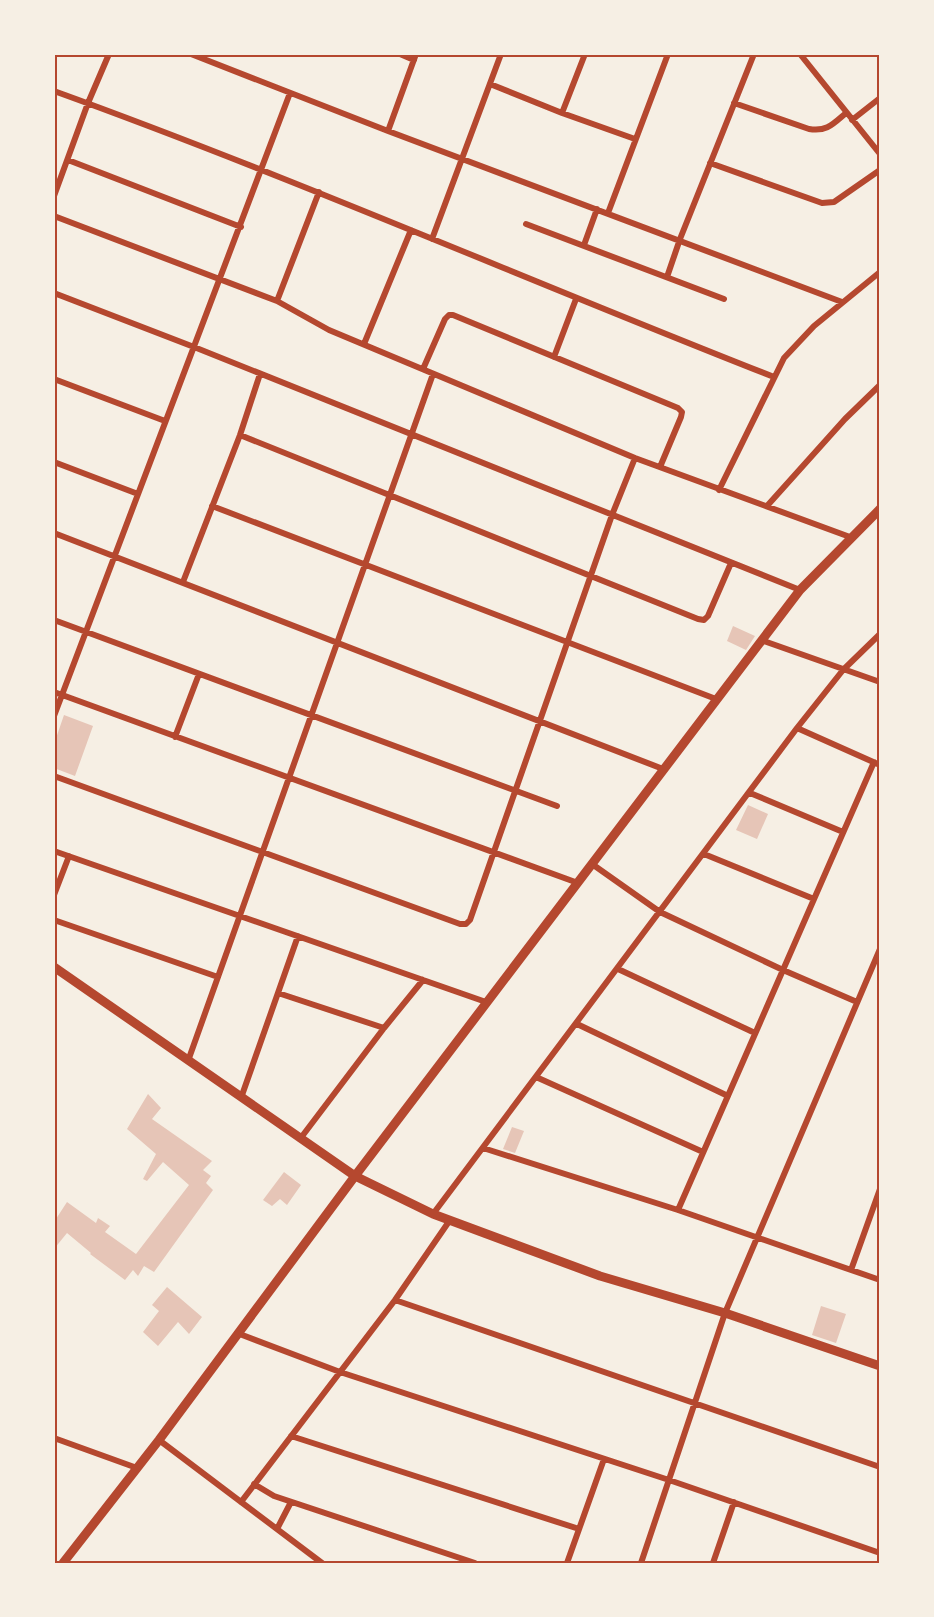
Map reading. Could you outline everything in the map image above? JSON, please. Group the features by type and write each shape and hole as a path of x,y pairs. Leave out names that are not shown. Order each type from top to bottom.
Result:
{"street":[{"path":"54,196 109,54"},
{"path":"191,54 387,131 680,239 842,302"},
{"path":"387,131 415,57 400,54"},
{"path":"432,239 501,54"},
{"path":"562,113 585,54"},
{"path":"608,213 634,139 668,54"},
{"path":"667,277 754,54"},
{"path":"800,54 880,154"},
{"path":"490,84 634,139"},
{"path":"54,91 319,192 774,378"},
{"path":"54,716 291,93"},
{"path":"852,120 880,98"},
{"path":"734,103 809,129 820,130 830,126 846,113"},
{"path":"68,160 241,227"},
{"path":"710,164 822,203 834,202 880,170"},
{"path":"277,301 319,192"},
{"path":"584,245 597,209"},
{"path":"54,216 277,301 329,330 635,458 850,537"},
{"path":"526,224 724,299"},
{"path":"364,344 411,230"},
{"path":"719,490 784,358 795,344 880,272"},
{"path":"54,293 800,590"},
{"path":"554,357 576,299"},
{"path":"423,369 445,319 449,315 678,408 682,412 660,467"},
{"path":"183,582 240,435 260,374"},
{"path":"188,1061 433,374"},
{"path":"54,379 165,421"},
{"path":"767,506 845,419 880,385"},
{"path":"240,435 704,620 708,616 731,563"},
{"path":"54,776 460,924 466,924 470,920 612,515 635,458"},
{"path":"54,462 138,494"},
{"path":"212,506 716,699"},
{"path":"63,1563 159,1440 355,1176 761,640 800,590 880,508"},
{"path":"54,533 663,769"},
{"path":"54,620 557,806"},
{"path":"433,1214 797,728 843,670 880,634"},
{"path":"761,640 880,682"},
{"path":"175,737 199,674"},
{"path":"54,692 578,884"},
{"path":"678,1210 813,899 877,763 797,728"},
{"path":"750,793 843,832"},
{"path":"54,851 486,1002"},
{"path":"704,854 813,899"},
{"path":"54,895 69,856"},
{"path":"592,864 660,912 857,1002"},
{"path":"54,920 218,977"},
{"path":"242,1098 298,936"},
{"path":"641,1563 725,1313 880,949"},
{"path":"54,967 355,1176 433,1214 600,1276 725,1313 880,1366"},
{"path":"618,969 755,1033"},
{"path":"300,1139 423,980"},
{"path":"278,993 384,1028"},
{"path":"577,1024 728,1096"},
{"path":"536,1077 703,1152"},
{"path":"483,1148 678,1210 880,1280"},
{"path":"851,1270 880,1189"},
{"path":"872,1212 880,1215"},
{"path":"241,1502 395,1300 450,1220"},
{"path":"395,1300 880,1467"},
{"path":"237,1333 340,1372 669,1480 880,1553"},
{"path":"291,1436 579,1529"},
{"path":"54,1438 137,1468"},
{"path":"159,1440 322,1563"},
{"path":"567,1563 604,1459"},
{"path":"254,1484 274,1496 475,1563"},
{"path":"277,1529 291,1502"},
{"path":"712,1563 734,1502"}],"building":[{"path":"733,626 755,636 746,650 727,641"},
{"path":"64,715 93,726 75,776 54,768 54,744"},
{"path":"748,805 768,814 757,839 736,830"},
{"path":"148,1094 161,1108 152,1119 212,1161 203,1170 211,1176 206,1183 213,1190 154,1272 144,1266 138,1276 133,1270 125,1280 90,1254 67,1233 54,1249 54,1222 67,1202 96,1223 98,1218 110,1226 105,1232 136,1254 189,1185 163,1162 147,1181 143,1179 156,1154 127,1129"},
{"path":"512,1127 524,1131 515,1153 503,1149"},
{"path":"284,1172 301,1185 287,1205 280,1199 272,1206 263,1200"},
{"path":"167,1287 202,1317 189,1334 178,1322 158,1346 143,1332 159,1311 152,1305"},
{"path":"821,1306 846,1314 836,1343 812,1335"}]}
